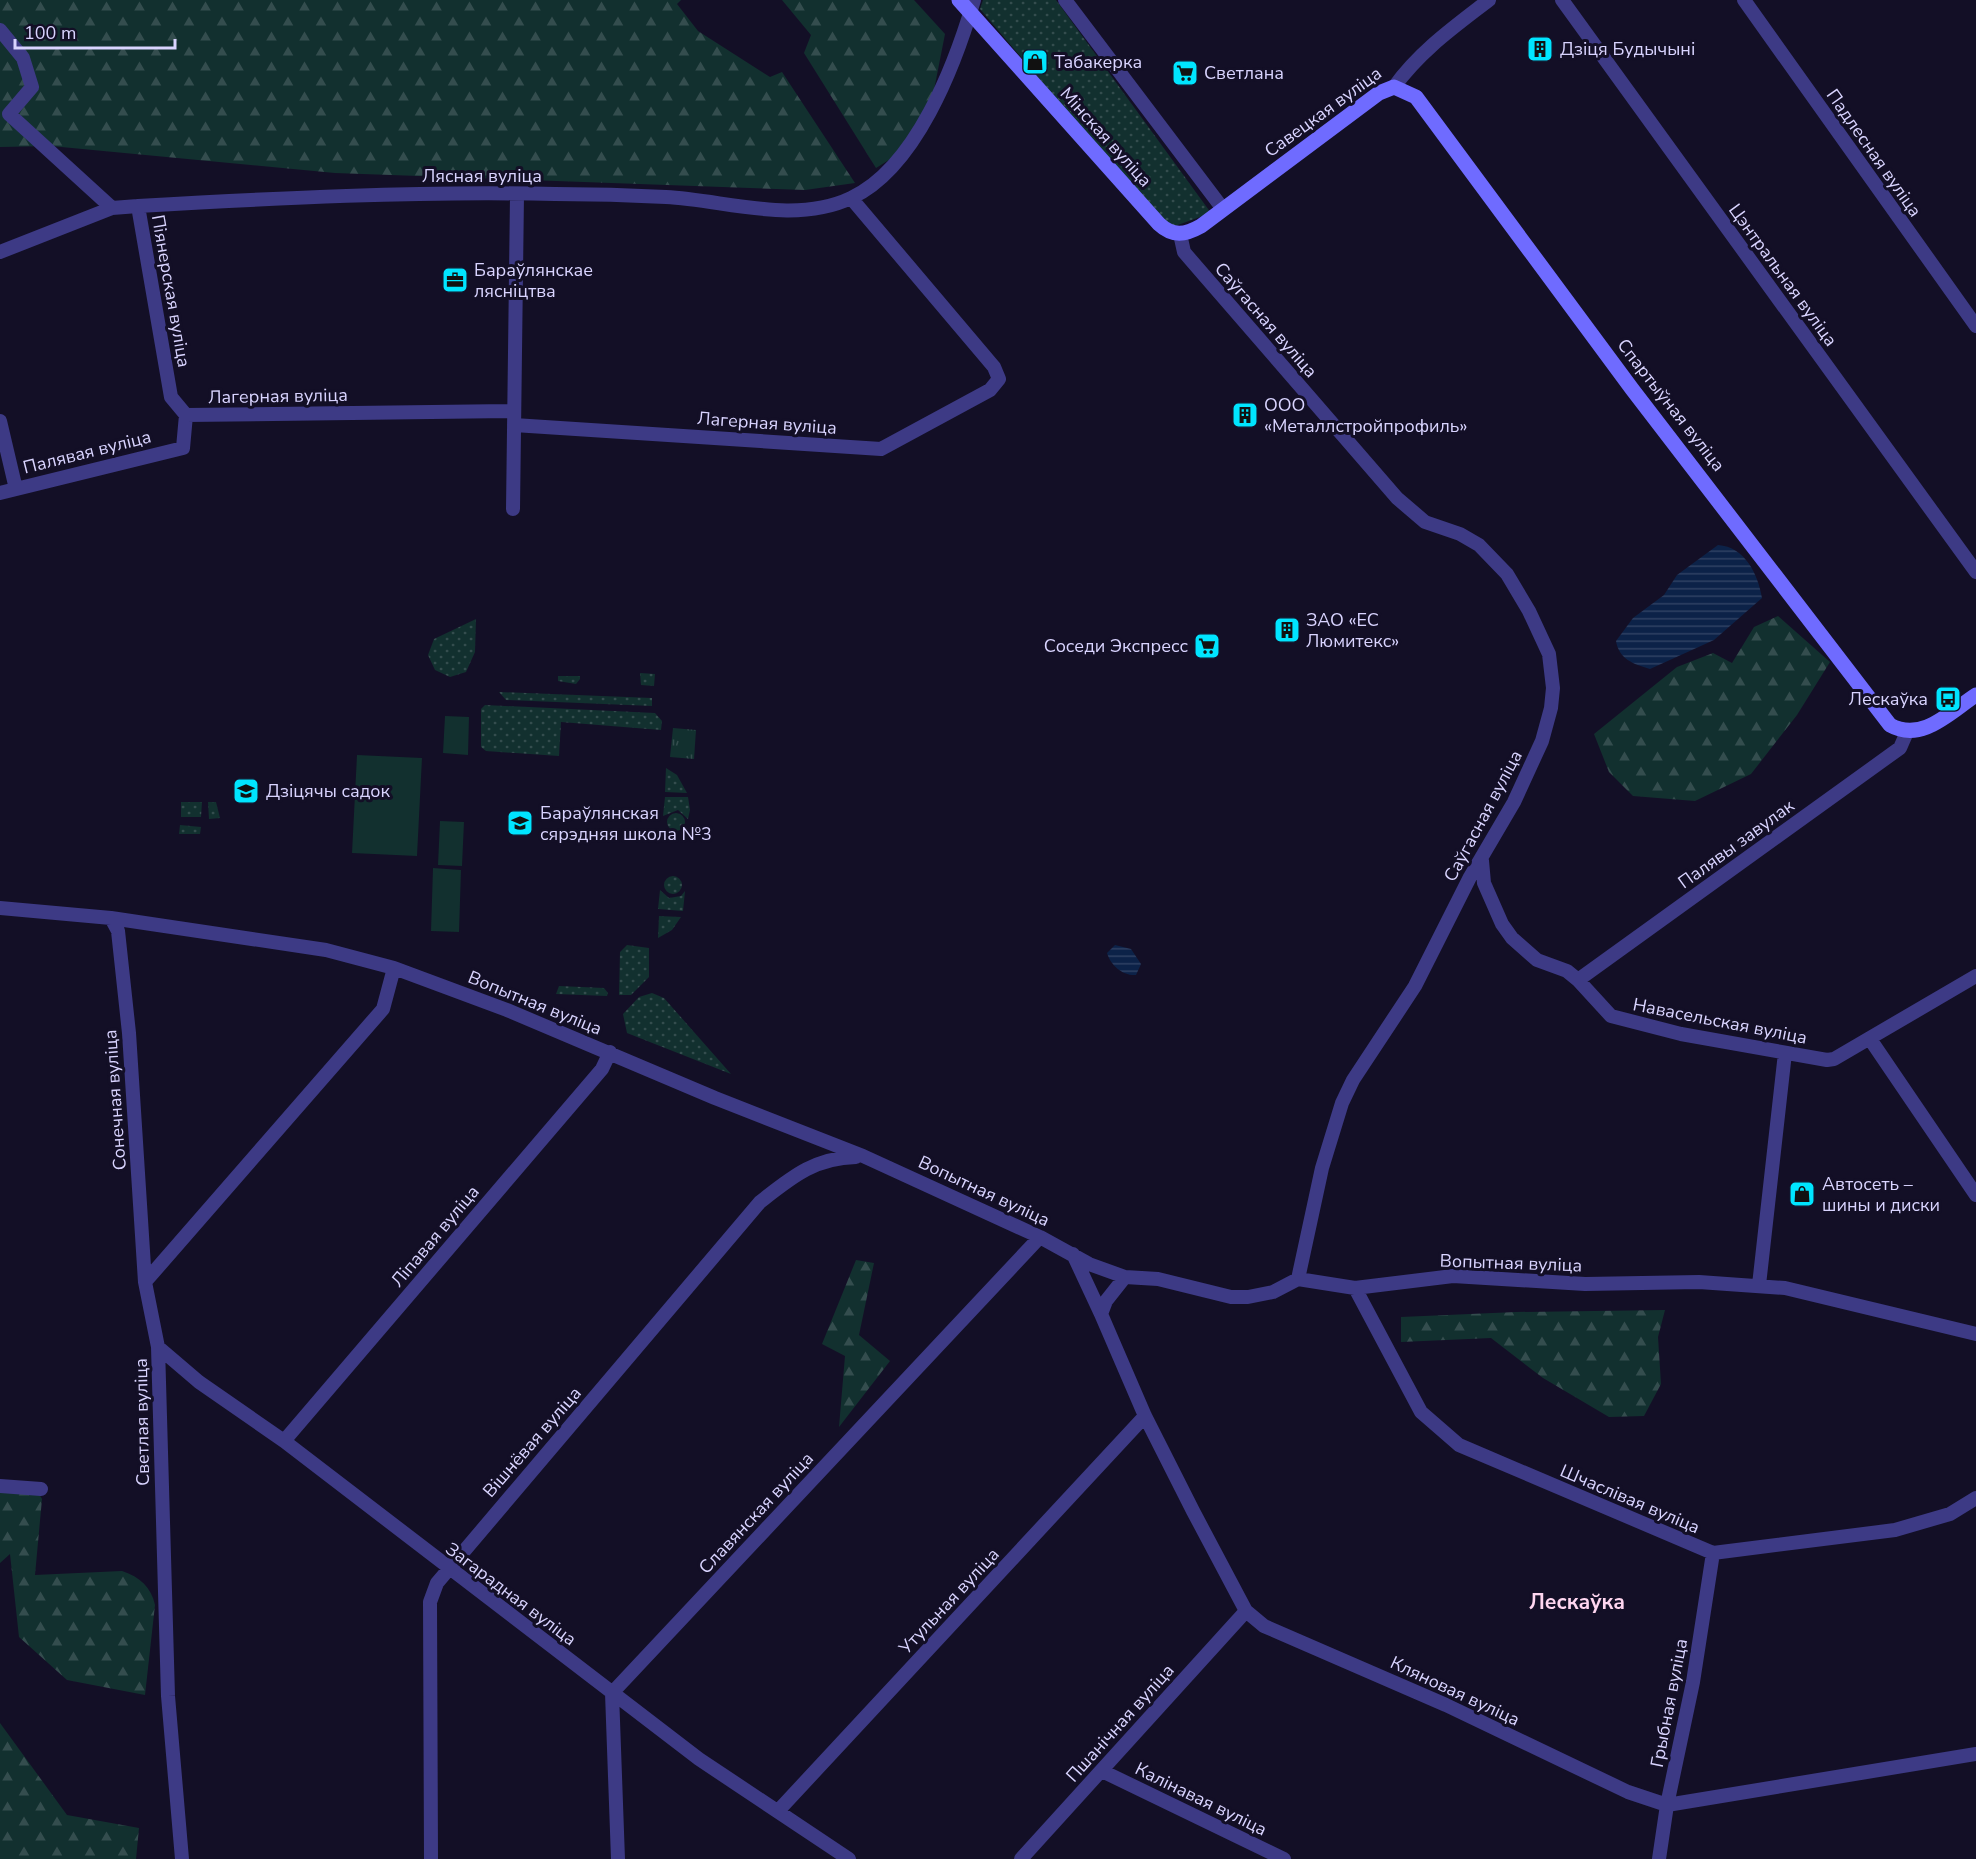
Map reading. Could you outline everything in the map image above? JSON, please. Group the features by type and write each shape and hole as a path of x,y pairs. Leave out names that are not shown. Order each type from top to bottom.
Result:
{"main road":[{"name":"Мінская вуліца","path":"959,0 973,6 1064,120 1173,233"},
{"name":"Савецкая вуліца","path":"1173,233 1190,232 1223,210 1378,93 1394,87"},
{"name":"Спартыўная вуліца","path":"1394,87 1416,97 1444,131 1632,389 1882,715 1890,725 1907,732"},
{"path":"1907,732 1926,729 1976,695"}],"street":[{"path":"1065,0 1223,210"},
{"name":"Савецкая вуліца","path":"1394,87 1437,39 1489,0"},
{"name":"Цэнтральная вуліца","path":"1562,0 1976,572"},
{"name":"Падлесная вуліца","path":"1744,0 1976,326"},
{"path":"851,198 899,162 916,139 964,36 973,6"},
{"path":"0,30 23,58 32,87 9,114 112,208"},
{"name":"Лясная вуліца","path":"0,252 112,208 138,206 380,194 667,197 797,210 851,198"},
{"path":"513,509 517,195"},
{"name":"Лагерная вуліца","path":"186,415 514,418 881,449 990,390 999,380 993,367 851,198"},
{"name":"Піянерская вуліца","path":"138,206 171,397 186,415"},
{"name":"Саўгасная вуліца","path":"1173,233 1190,259 1384,484 1425,522 1470,539 1494,559 1517,588 1538,629 1552,670 1553,688 1548,723 1519,793 1482,861 1470,877 1415,986 1353,1080 1342,1103 1322,1168 1298,1279"},
{"name":"Палявая вуліца","path":"0,493 183,448 186,415"},
{"path":"0,421 16,489"},
{"name":"Палявы завулак","path":"1578,980 1900,748 1907,732"},
{"name":"Навасельская вуліца","path":"1482,861 1484,883 1512,938 1537,960 1567,971 1611,1016 1681,1034 1827,1060 1842,1056 1976,976"},
{"name":"Вопытная вуліца","path":"0,908 111,918 326,950 394,968 610,1052 715,1098 863,1156 1041,1237 1089,1264 1125,1277 1158,1279 1231,1297 1248,1297 1273,1292 1298,1279 1355,1288 1454,1276 1585,1284 1759,1285 1785,1288 1976,1334"},
{"name":"Сонечная вуліца","path":"111,918 118,931 129,1033 145,1282"},
{"path":"145,1282 383,1009 394,968"},
{"path":"1870,1039 1976,1195"},
{"name":"Ліпавая вуліца","path":"284,1442 595,1078 610,1052"},
{"path":"1759,1285 1785,1053"},
{"name":"Вішнёвая вуліца","path":"431,1859 430,1602 437,1583 447,1568 760,1202 815,1164 839,1157 863,1156"},
{"name":"Славянская вуліца","path":"612,1694 1041,1237"},
{"name":"Кляновая вуліца","path":"1073,1254 1145,1416 1246,1611 1264,1626 1446,1706 1628,1792 1667,1805 1976,1754"},
{"path":"1101,1314 1106,1301 1125,1277"},
{"name":"Светлая вуліца","path":"145,1282 158,1347 168,1696 182,1859"},
{"name":"Шчаслівая вуліца","path":"1355,1288 1421,1413 1441,1432 1459,1445 1713,1553 1904,1528 1950,1514 1976,1498"},
{"name":"Загарадная вуліца","path":"158,1347 199,1382 284,1442 699,1759 849,1859"},
{"name":"Утульная вуліца","path":"778,1811 1145,1416"},
{"path":"0,1486 41,1489"},
{"name":"Грыбная вуліца","path":"1659,1859 1667,1805 1693,1682 1713,1553"},
{"name":"Пшанічная вуліца","path":"1021,1859 1246,1611"},
{"path":"612,1694 618,1859"},
{"name":"Калінавая вуліца","path":"1102,1771 1284,1859"}],"green space":[{"path":"0,0 681,0 677,4 698,31 770,77 782,72 855,183 805,190 335,173 51,146 0,147"},
{"path":"782,0 914,0 945,34 934,90 905,150 876,168 804,53 811,35"},
{"path":"983,0 1056,0 1211,213 1175,226 1157,217 980,9"},
{"path":"1778,616 1830,662 1797,715 1751,774 1695,801 1633,796 1609,772 1594,734 1677,667 1713,653 1732,663 1754,627"},
{"path":"476,619 475,652 466,672 450,677 435,670 428,655 434,639"},
{"path":"640,673 655,674 654,686 641,685"},
{"path":"558,676 580,676 580,679 576,684 558,681"},
{"path":"499,692 652,698 652,706 506,700"},
{"path":"485,705 655,713 662,721 661,730 561,722 559,756 486,751 481,747 481,709"},
{"path":"445,716 469,717 468,755 443,753"},
{"path":"673,728 696,730 694,759 670,757"},
{"path":"357,755 422,758 417,856 352,853"},
{"path":"666,768 677,775 687,793 665,792"},
{"path":"665,797 688,797 690,810 688,819 678,810 663,816"},
{"path":"181,802 202,802 201,817 181,817"},
{"path":"208,802 216,802 220,818 209,819"},
{"path":"676,813 682,816 685,822 682,828 676,831 670,828 667,822 670,816"},
{"path":"440,821 464,822 462,866 438,865"},
{"path":"180,825 201,827 200,834 179,834"},
{"path":"433,868 461,870 459,932 431,931"},
{"path":"673,876 679,879 682,885 679,891 673,894 667,891 664,885 667,879"},
{"path":"660,890 669,898 681,896 685,891 683,911 658,909"},
{"path":"659,916 681,917 672,930 658,938"},
{"path":"627,945 649,948 649,977 631,995 619,995 620,952"},
{"path":"559,986 604,988 608,993 607,996 556,994"},
{"path":"652,993 664,998 731,1074 627,1033 623,1014 639,997"},
{"path":"856,1260 874,1263 859,1335 890,1361 839,1427 845,1356 822,1344"},
{"path":"1665,1310 1658,1337 1661,1384 1644,1416 1609,1417 1543,1378 1491,1338 1401,1342 1401,1317 1516,1312"},
{"path":"0,1490 38,1492 42,1499 35,1575 122,1571 134,1576 148,1588 155,1605 145,1695 67,1680 19,1637 10,1554 0,1563"},
{"path":"0,1723 67,1815 139,1828 136,1859 0,1859"}],"water":[{"path":"1718,545 1736,551 1749,563 1762,598 1714,640 1650,669 1628,660 1620,652 1616,641 1633,618 1664,595 1677,575"},
{"path":"1115,945 1131,949 1141,964 1136,975 1122,972 1111,962 1107,953"}],"place":[{"name":"Дзіця Будычыні","path":"1540,49"},
{"name":"Табакерка","path":"1035,62"},
{"name":"Светлана","path":"1185,73"},
{"name":"Бараўлянскае лясніцтва","path":"455,280"},
{"name":"ООО «Металлстройпрофиль»","path":"1245,415"},
{"name":"ЗАО «ЕС Люмитекс»","path":"1287,630"},
{"name":"Соседи Экспресс","path":"1207,646"},
{"name":"Лескаўка","path":"1948,699"},
{"name":"Дзіцячы садок","path":"246,791"},
{"name":"Бараўлянская сярэдняя школа №3","path":"520,823"},
{"name":"Автосеть – шины и диски","path":"1802,1194"}],"district":[{"name":"Лескаўка","path":"1577,1602"}]}
